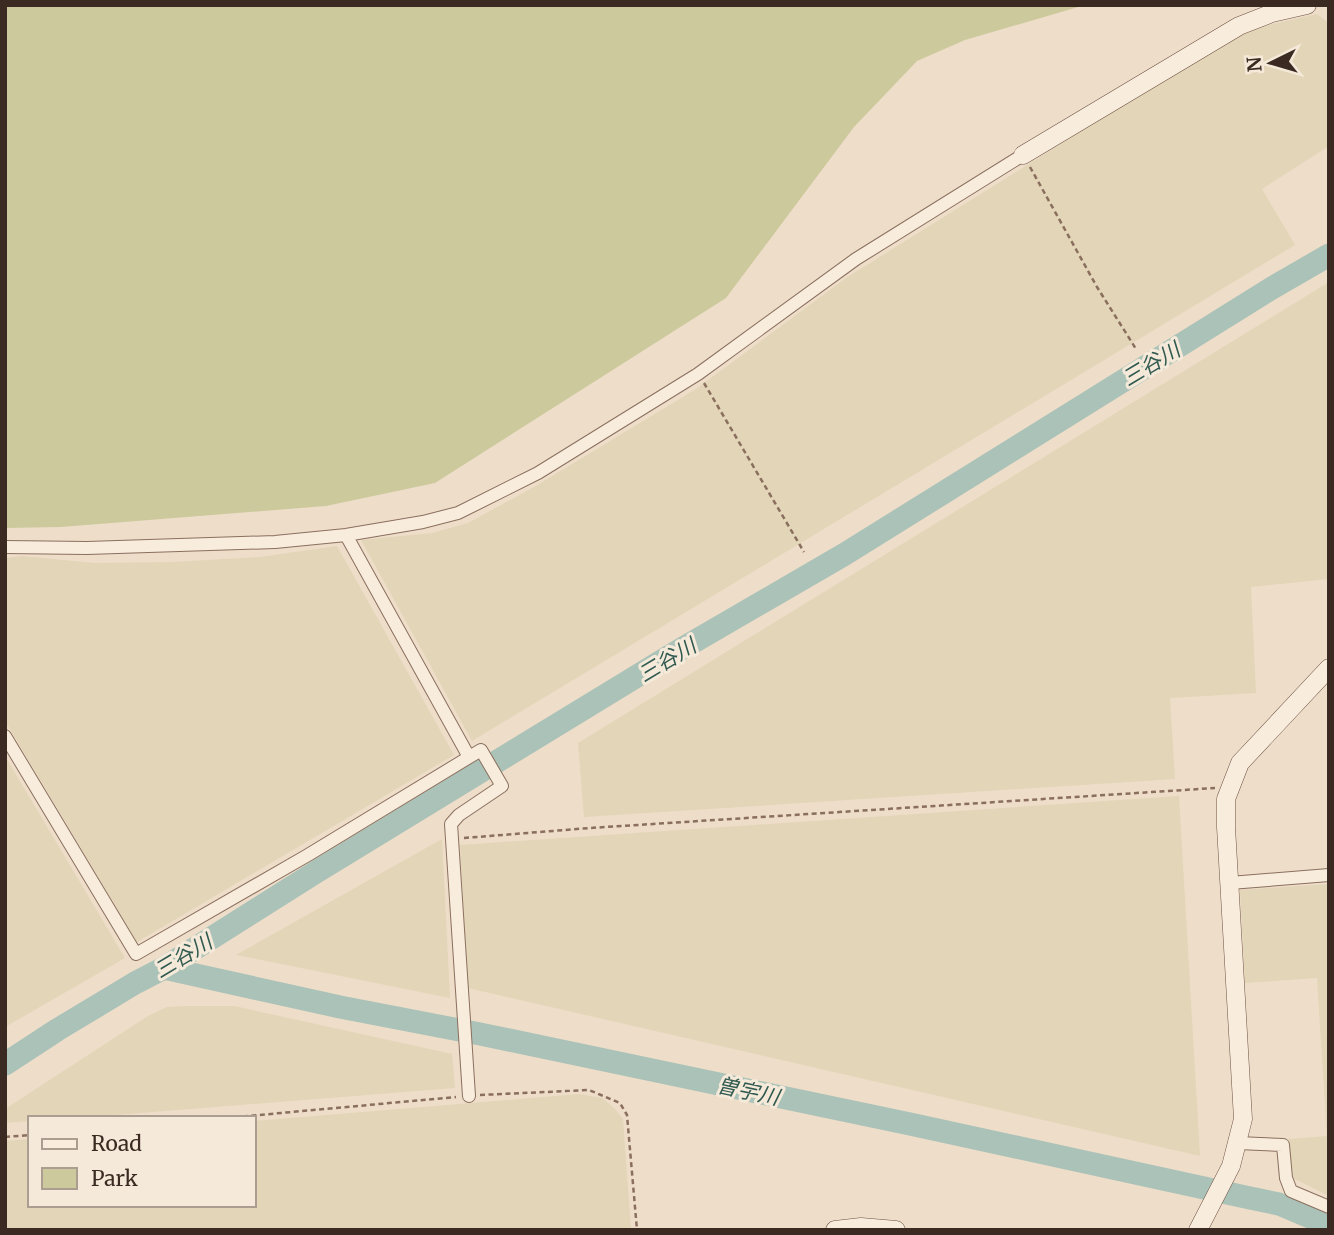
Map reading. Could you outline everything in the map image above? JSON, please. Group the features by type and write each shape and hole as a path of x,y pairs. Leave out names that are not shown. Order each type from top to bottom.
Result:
{"street":[{"path":"5,547 275,542 346,535 458,513 538,473 698,374 856,259 1023,155 1239,26 1272,13 1307,5"},
{"path":"346,535 469,757"},
{"path":"1198,1230 1231,1166 1243,1119 1226,827 1229,788 1248,752 1329,668"},
{"path":"5,736 136,954 308,855 481,750 502,786 459,815 451,824 468,1096"},
{"path":"1230,884 1329,875"},
{"path":"1238,1143 1283,1145 1286,1178 1291,1191 1329,1207"},
{"path":"835,1230 862,1227 896,1230"}],"path":[{"path":"1023,155 1097,287 1136,349"},
{"path":"698,374 804,552"},
{"path":"452,839 1229,788"},
{"path":"248,1116 468,1096 589,1090 620,1103 627,1115 636,1230"},
{"path":"5,1137 28,1135"}],"shaded area":[{"path":"1317,14 1329,23 1329,146 1262,189 1295,245 472,741 361,540 432,533 468,523 534,487 696,389 846,278 1242,31"},
{"path":"1329,282 1329,579 1251,587 1256,693 1170,698 1175,779 584,817 578,743"},
{"path":"337,546 454,755 137,942 5,721 5,558 22,556 94,563 172,562 260,557"},
{"path":"5,756 125,958 5,1027"},
{"path":"1179,796 1200,1156 468,988 460,845"},
{"path":"442,839 450,998 236,955"},
{"path":"1329,884 1329,1196 1293,1178 1288,1139 1327,1136 1317,978 1245,983 1240,890"},
{"path":"234,1006 452,1054 455,1088 102,1116 28,1116 28,1121 5,1123 5,1109 148,1016 167,1007"},
{"path":"579,1094 602,1098 623,1119 631,1230 5,1230 5,1141 28,1139 28,1207 256,1207 256,1121"}],"green space":[{"path":"5,5 1085,5 965,40 917,61 854,127 726,298 435,483 326,506 61,527 5,528"}],"waterway":[{"name":"三谷川","path":"5,1064 678,651 845,554 1329,255"},
{"name":"曽宇川","path":"164,968 1279,1204 1329,1225"}]}
